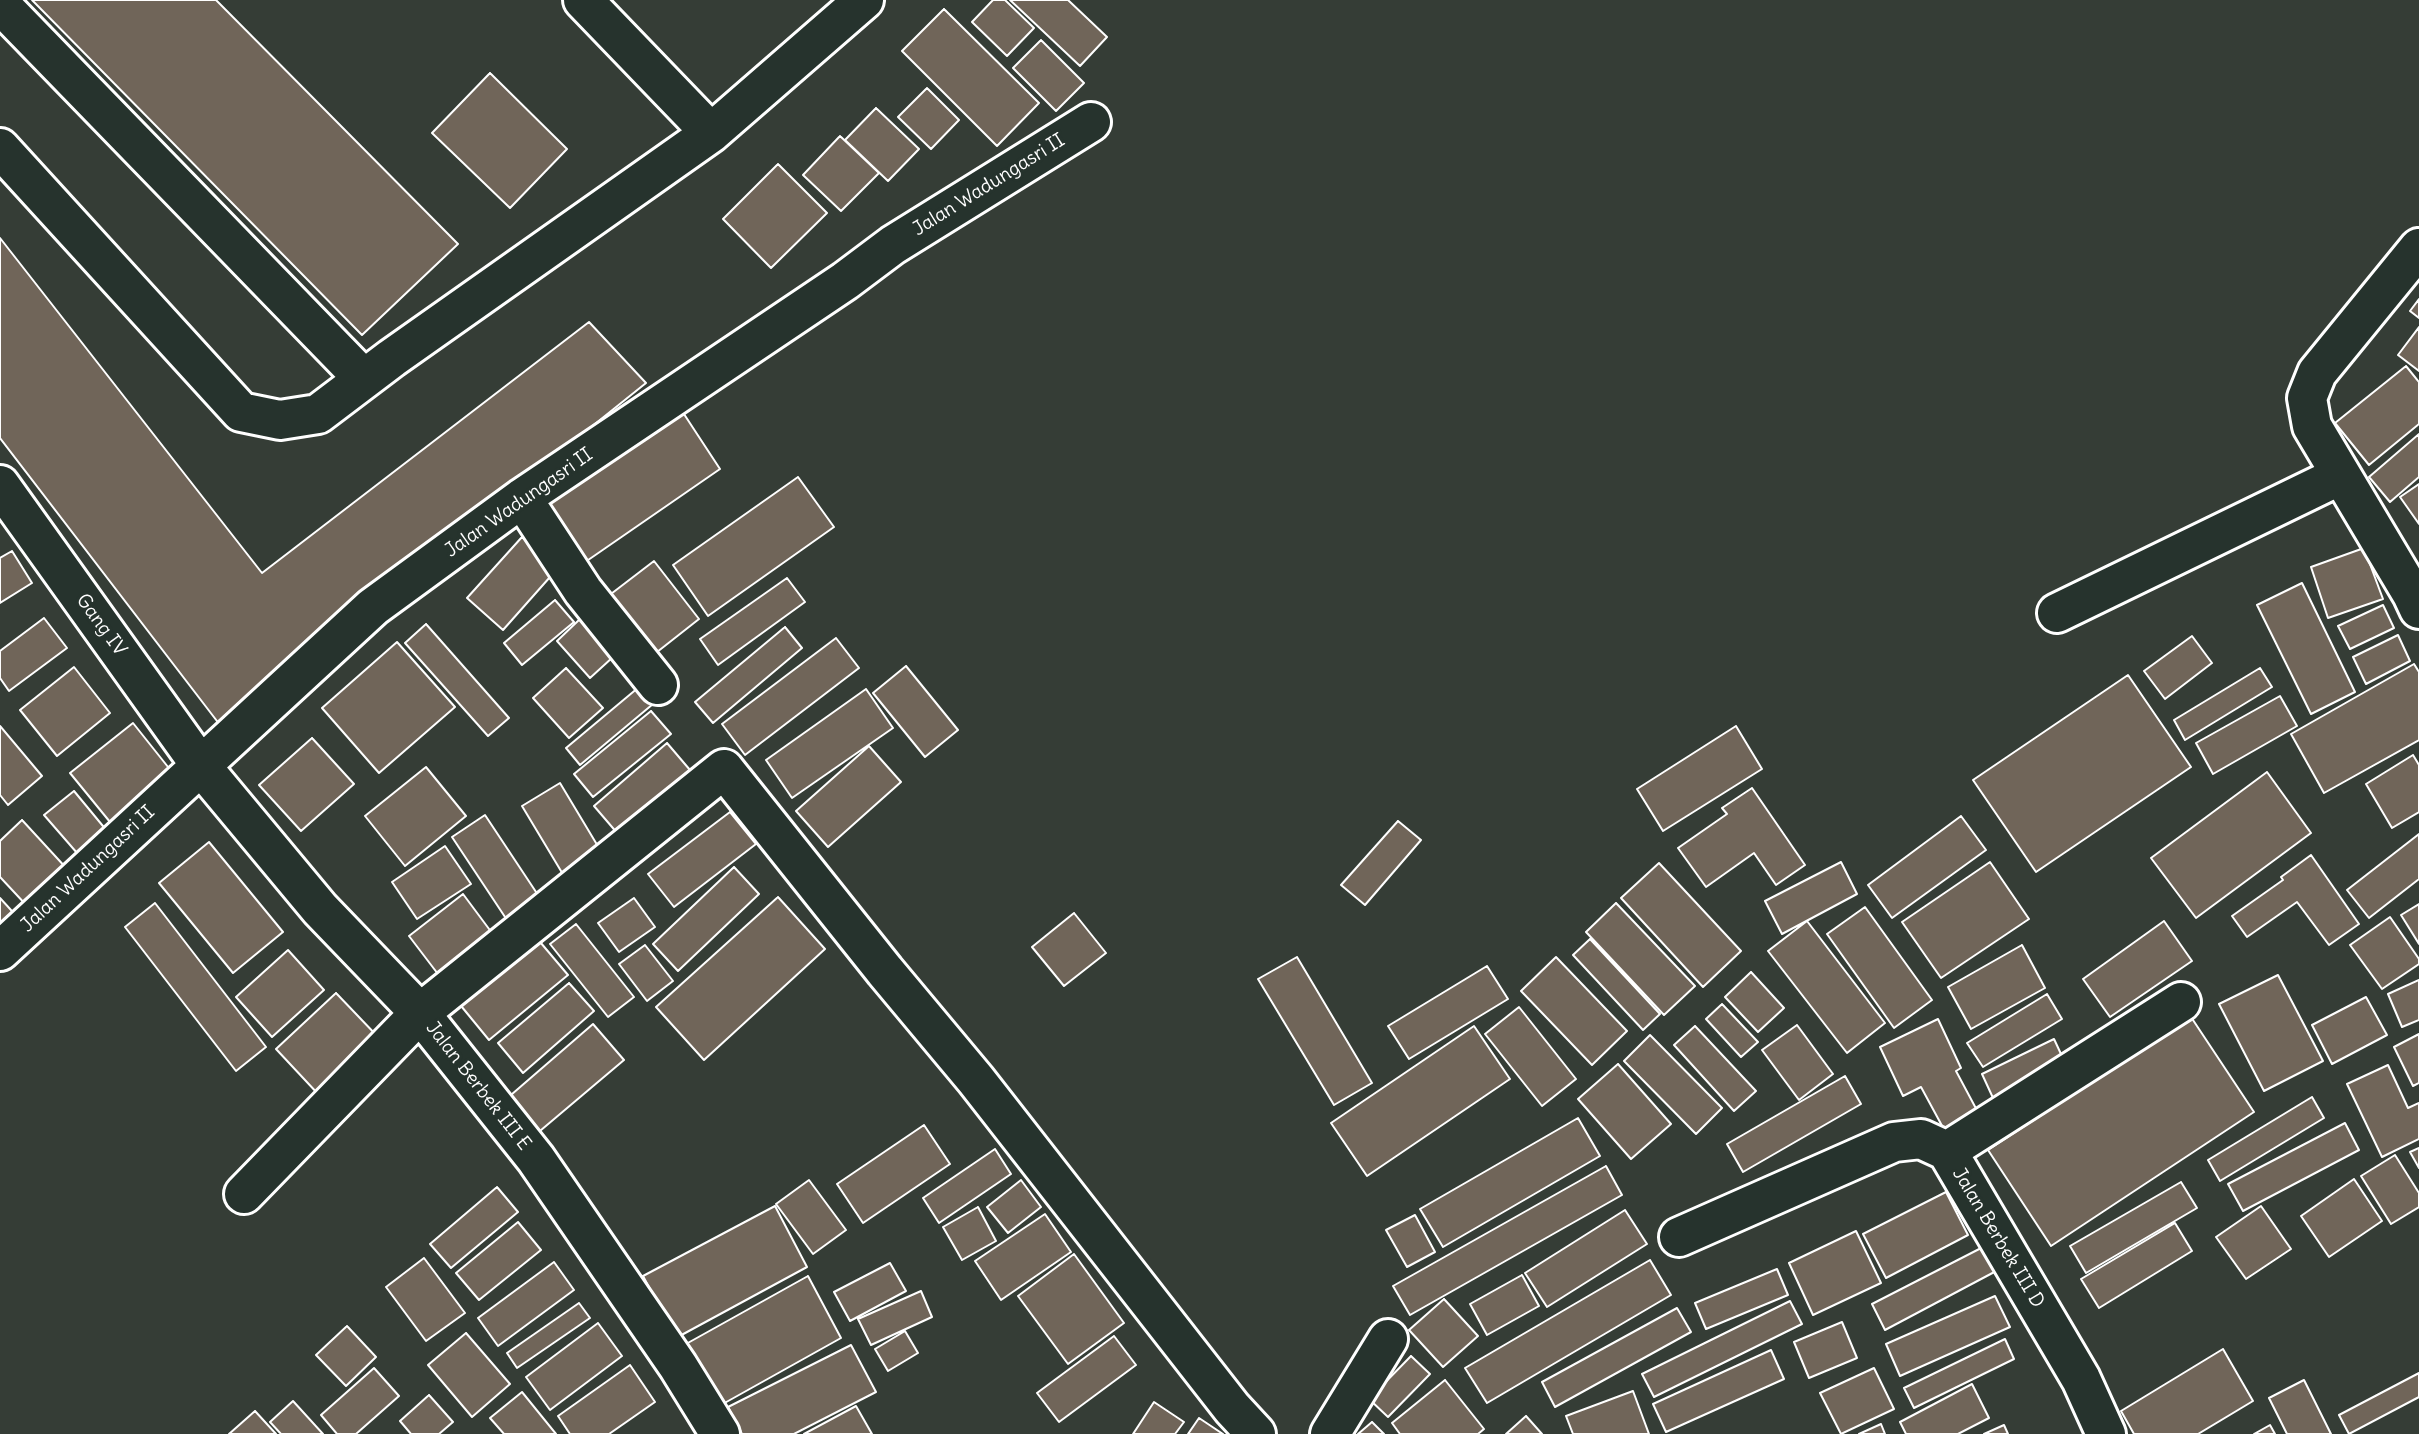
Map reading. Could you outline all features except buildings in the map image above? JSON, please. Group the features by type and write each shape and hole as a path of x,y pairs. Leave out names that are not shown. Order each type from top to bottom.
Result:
{"street":[{"path":"583,0 711,134"},
{"path":"0,148 241,412 280,419 318,414 711,134 864,0"},
{"path":"0,4 364,379"},
{"name":"Jalan Wadungasri II","path":"0,951 373,607 522,498 823,296 893,245 1090,122"},
{"path":"2419,248 2317,373 2307,398 2312,426 2419,609"},
{"path":"2057,612 2341,475"},
{"name":"Gang IV","path":"0,485 201,766"},
{"path":"522,498 583,591 658,685"},
{"name":"Jalan Berbek III E","path":"201,766 320,909 420,1013 536,1159 678,1366 720,1434"},
{"path":"244,1194 420,1013 724,769 976,1080 1223,1397 1256,1434"},
{"path":"1947,1151 2181,1002"},
{"name":"Jalan Berbek III D","path":"1679,1237 1894,1142 1921,1139 1947,1151 2081,1379 2106,1434"},
{"path":"1330,1434 1388,1339"}]}
